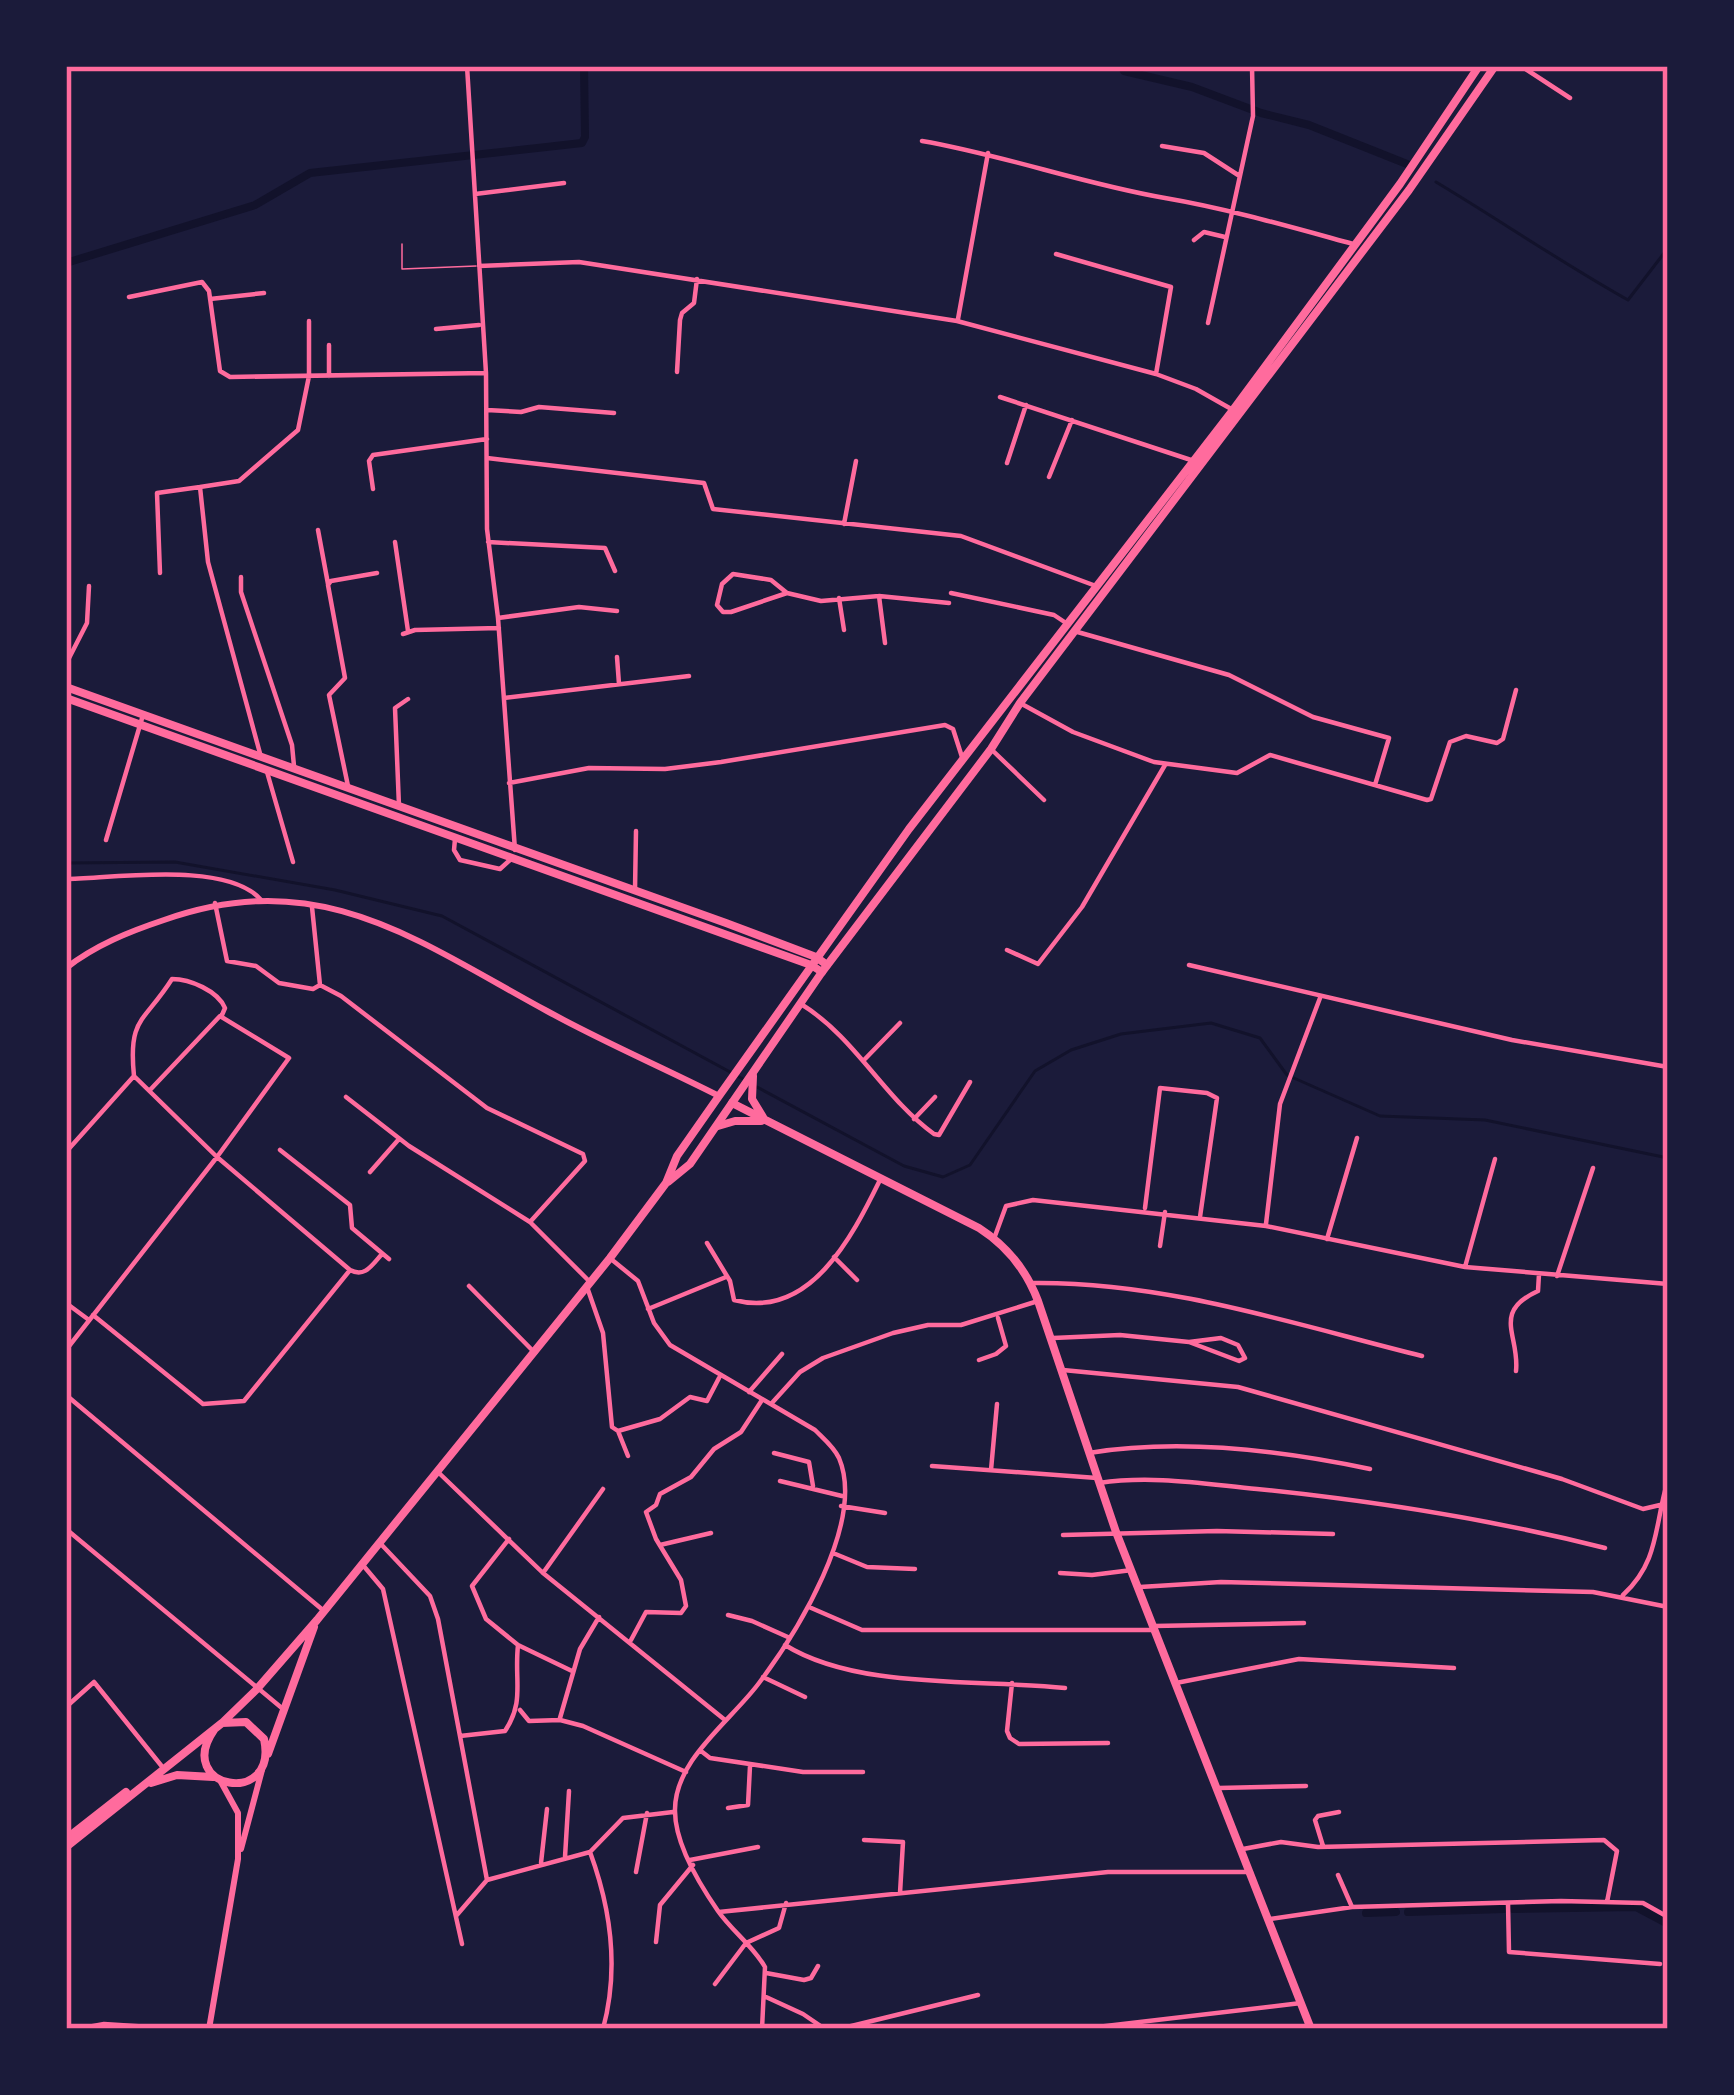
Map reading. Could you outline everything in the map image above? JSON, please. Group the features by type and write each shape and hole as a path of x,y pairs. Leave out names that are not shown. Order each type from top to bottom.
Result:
{"main road":[{"path":"66,1843 218,1727 256,1690 535,1353 666,1183 677,1156 718,1096 962,757 1233,410 1479,66"},
{"path":"666,1183 690,1165 824,968 1409,190 1495,66"},
{"path":"66,687 228,750 267,772 456,837 635,890 824,968"},
{"path":"66,698 138,726 262,758 349,787 814,961"},
{"path":"755,1069 752,1099 768,1122"},
{"path":"718,1096 994,1238 1031,1283 1116,1532 1311,2029"},
{"path":"718,1126 735,1120 768,1122"},
{"path":"140,1786 177,1775 245,1783 264,1762 320,1615"},
{"path":"218,1779 206,1766 204,1751 218,1727 234,1720 256,1728 264,1739 264,1762"}],"street":[{"path":"456,837 454,850 460,860 500,869 514,852 499,628 488,542 486,373 467,66"},
{"path":"1208,323 1253,116 1252,66"},
{"path":"1521,66 1570,98"},
{"path":"922,141 1356,244"},
{"path":"1162,146 1204,153 1238,175"},
{"path":"957,321 988,153"},
{"path":"473,194 565,183"},
{"path":"1194,240 1204,232 1225,237"},
{"path":"1056,254 1171,287 1156,374"},
{"path":"479,266 579,262 957,321 1156,374 1233,410"},
{"path":"676,372 680,320 694,303 697,279"},
{"path":"129,296 202,282 210,298 223,375 486,373"},
{"path":"210,298 264,293"},
{"path":"160,573 157,494 238,482 285,443 302,420 309,376 309,321"},
{"path":"436,329 482,325"},
{"path":"328,376 329,345"},
{"path":"1000,397 1194,461"},
{"path":"1007,463 1026,406"},
{"path":"487,410 521,412 539,407 614,413"},
{"path":"1049,477 1072,420"},
{"path":"373,489 369,461 373,454 488,439"},
{"path":"487,458 704,484 713,509 972,538 1097,586"},
{"path":"844,524 856,460"},
{"path":"200,487 208,562 262,758"},
{"path":"318,530 344,678 329,695 354,801"},
{"path":"395,542 406,633 499,628"},
{"path":"488,542 605,548 615,571"},
{"path":"328,584 377,574"},
{"path":"788,593 731,612 723,612 718,605 722,584 733,574 771,580 788,593 821,601 879,596 949,603"},
{"path":"241,577 241,592 292,745 294,769"},
{"path":"66,664 87,623 88,586"},
{"path":"951,593 1054,615 1077,633 1229,676 1312,717 1389,738 1375,785"},
{"path":"879,596 885,643"},
{"path":"839,598 844,630"},
{"path":"498,618 579,607 617,611"},
{"path":"617,657 619,684"},
{"path":"504,698 689,676"},
{"path":"1020,703 1073,732 1165,765 1237,773 1270,755 1431,799 1450,742 1466,736 1497,743 1503,739 1516,690"},
{"path":"399,806 395,708 408,699"},
{"path":"106,840 143,715"},
{"path":"509,783 589,768 665,770 945,724 953,729 962,757"},
{"path":"991,749 1044,800"},
{"path":"1007,950 1038,964 1082,908 1165,765"},
{"path":"267,772 293,862"},
{"path":"635,890 636,832"},
{"path":"66,879 208,878 241,884 261,900"},
{"path":"66,968 131,931 215,904 261,900 312,904 383,923 428,943 613,1047 718,1096"},
{"path":"215,904 227,961 256,966 279,983 320,986"},
{"path":"312,904 320,986"},
{"path":"1189,965 1511,1040 1668,1066"},
{"path":"66,1152 134,1076 132,1034 172,980 220,998 225,1008 222,1016 150,1090"},
{"path":"320,986 386,1029 487,1108 584,1154 585,1161 530,1222"},
{"path":"1266,1226 1282,1098 1320,998"},
{"path":"801,1004 850,1042 914,1119 939,1135 970,1082"},
{"path":"66,1350 289,1058 222,1016"},
{"path":"865,1059 900,1023"},
{"path":"134,1076 217,1157 350,1270 356,1274 367,1271 382,1254"},
{"path":"1145,1210 1160,1088 1197,1091 1217,1098 1200,1217"},
{"path":"346,1097 399,1139 530,1222 589,1285 603,1334 611,1427 618,1431 628,1456"},
{"path":"914,1119 935,1097"},
{"path":"1327,1239 1357,1138"},
{"path":"370,1172 399,1139"},
{"path":"280,1150 350,1204 352,1228 389,1259"},
{"path":"1465,1267 1496,1159"},
{"path":"1557,1276 1593,1168"},
{"path":"706,1243 734,1300 764,1304 802,1293 856,1228 880,1180"},
{"path":"994,1238 1006,1206 1020,1200 1266,1226 1465,1267 1668,1284"},
{"path":"1160,1246 1165,1212"},
{"path":"834,1257 857,1280"},
{"path":"610,1258 638,1281 662,1338 802,1421 833,1447 842,1467 842,1506 833,1553 809,1607 763,1677 686,1772 675,1812 692,1862 719,1912 766,1973 762,2029"},
{"path":"66,1303 203,1405 244,1402 350,1270"},
{"path":"1516,1371 1509,1338 1511,1319 1519,1300 1538,1291 1539,1274"},
{"path":"648,1309 726,1277"},
{"path":"1031,1283 1089,1282 1155,1289 1422,1356"},
{"path":"470,1286 535,1353"},
{"path":"771,1404 800,1372 823,1358 893,1333 928,1325 961,1325 1039,1300"},
{"path":"979,1360 1006,1346 997,1316"},
{"path":"1052,1338 1120,1335 1189,1342 1231,1340 1246,1358 1220,1356 1189,1342"},
{"path":"748,1392 782,1354"},
{"path":"1060,1370 1238,1387 1562,1479 1643,1509 1660,1505"},
{"path":"618,1431 660,1419 690,1397 709,1400 720,1375"},
{"path":"66,1395 320,1615"},
{"path":"631,1640 646,1612 670,1615 681,1613 686,1606 681,1580 646,1512 660,1494 692,1478 714,1449 741,1432 762,1400"},
{"path":"991,1471 997,1404"},
{"path":"1089,1453 1141,1447 1256,1451 1370,1468"},
{"path":"774,1453 809,1462 812,1489"},
{"path":"932,1466 1098,1480 1183,1481 1420,1509 1605,1548"},
{"path":"437,1472 543,1573 725,1720"},
{"path":"780,1481 842,1496"},
{"path":"1623,1595 1642,1577 1652,1555 1668,1483"},
{"path":"543,1573 603,1489"},
{"path":"842,1506 885,1513"},
{"path":"66,1528 283,1709"},
{"path":"660,1545 711,1533"},
{"path":"1063,1534 1333,1534"},
{"path":"509,1539 472,1586 486,1619 518,1645 572,1671"},
{"path":"380,1542 430,1596 487,1880"},
{"path":"833,1553 867,1567 915,1569"},
{"path":"362,1564 383,1589 462,1944"},
{"path":"1060,1573 1092,1576 1132,1570"},
{"path":"1140,1587 1221,1582 1623,1595 1668,1607"},
{"path":"809,1607 862,1630 1304,1623"},
{"path":"728,1615 752,1621 811,1662 863,1675 1065,1688"},
{"path":"560,1720 572,1671 599,1617"},
{"path":"518,1645 515,1673 520,1710 529,1721 560,1720 583,1726 686,1772"},
{"path":"1176,1683 1299,1659 1454,1668"},
{"path":"763,1677 805,1697"},
{"path":"66,1707 94,1682 164,1768"},
{"path":"1012,1683 1007,1730 1019,1744 1108,1743"},
{"path":"460,1736 506,1731 520,1710"},
{"path":"701,1751 710,1758 803,1772 863,1772"},
{"path":"209,2029 238,1858 264,1762"},
{"path":"728,1808 748,1804 750,1765"},
{"path":"218,1779 238,1814 238,1858"},
{"path":"1219,1788 1306,1786"},
{"path":"565,1857 569,1791"},
{"path":"541,1863 547,1809"},
{"path":"456,1916 487,1880 590,1852 623,1819 675,1812"},
{"path":"1323,1846 1315,1820 1339,1812"},
{"path":"636,1872 647,1813"},
{"path":"864,1840 903,1842 900,1893"},
{"path":"1243,1849 1281,1842 1323,1846 1604,1840 1617,1851 1607,1902"},
{"path":"656,1942 660,1905 692,1862 758,1847"},
{"path":"590,1852 608,1901 611,1969 603,2029"},
{"path":"719,1912 1131,1870 1252,1872"},
{"path":"1338,1874 1352,1907"},
{"path":"715,1984 746,1943 779,1928 786,1902"},
{"path":"1269,1919 1352,1907 1607,1902 1643,1903 1668,1917"},
{"path":"1508,1903 1509,1952 1660,1964"},
{"path":"766,1973 804,1980 818,1966"},
{"path":"839,2029 977,1995"},
{"path":"766,1997 825,2029"},
{"path":"1080,2029 1301,2003"},
{"path":"77,2029 104,2024 181,2029"}],"lane":[{"path":"402,244 402,269 479,266"}],"waterway":[{"path":"66,263 255,205 310,173 582,143 584,66"},
{"path":"1121,66 1124,71 1192,87 1309,125 1407,164"},
{"path":"1436,182 1628,300 1668,248"},
{"path":"66,863 175,862 335,890 442,916 743,1079"},
{"path":"757,1087 904,1166 943,1177 970,1165 1035,1071 1071,1050 1121,1034 1211,1023 1260,1038 1287,1075 1380,1116 1485,1120 1668,1158"},
{"path":"1513,1909 1636,1907 1668,1924"},
{"path":"1408,1912 1504,1909"},
{"path":"1366,1913 1396,1912"}]}
